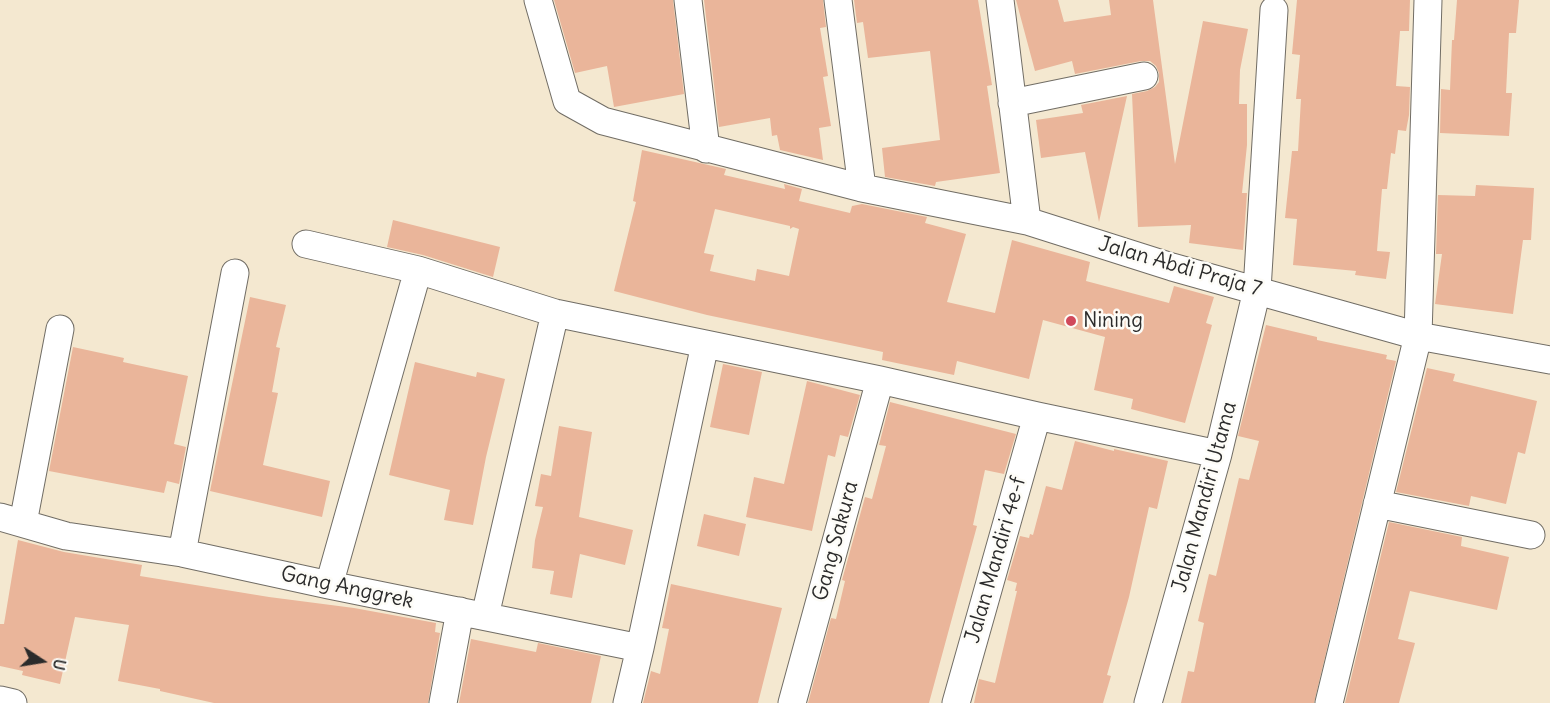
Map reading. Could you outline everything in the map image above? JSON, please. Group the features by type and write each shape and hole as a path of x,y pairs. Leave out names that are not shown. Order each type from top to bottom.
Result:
{"street":[{"name":"Jalan Abdi Praja 7","path":"538,0 567,101 603,122 862,188 1027,221 1172,267 1418,336 1550,360"},
{"path":"688,0 706,149"},
{"path":"837,0 862,188"},
{"path":"1000,0 1027,221"},
{"path":"1329,703 1418,336 1428,0"},
{"name":"Jalan Mandiri Utama","path":"1148,703 1218,454 1257,290 1274,10"},
{"path":"1012,103 1144,76"},
{"path":"306,244 418,270 555,313 880,380 1218,454"},
{"path":"329,585 418,270"},
{"path":"182,553 235,273"},
{"path":"443,703 473,614 555,313"},
{"path":"12,520 60,329"},
{"path":"627,703 705,344"},
{"name":"Gang Sakura","path":"792,703 880,380"},
{"name":"Jalan Mandiri 4e-f","path":"956,703 1037,416"},
{"path":"1377,504 1531,535"},
{"name":"Gang Anggrek","path":"12,520 66,536 182,553 640,648"},
{"path":"0,700 13,703"}],"building":[{"path":"554,0 673,0 684,94 614,107 607,66 575,73"},
{"path":"704,0 823,0 826,27 820,28 828,76 823,77 831,126 819,128 823,160 780,150 777,135 772,136 770,118 719,127"},
{"path":"854,0 978,0 992,85 987,86 1000,173 936,182 935,186 885,177 882,148 940,140 930,51 868,58 863,22 857,23"},
{"path":"1016,0 1058,0 1064,22 1111,15 1109,0 1153,0 1175,164 1203,21 1248,29 1240,70 1239,104 1247,104 1247,145 1242,193 1247,193 1243,250 1189,243 1191,225 1138,227 1132,94 1155,87 1159,82 1156,66 1150,61 1141,61 1075,74 1072,61 1035,71"},
{"path":"1297,0 1410,0 1409,31 1400,31 1396,86 1410,87 1409,115 1406,131 1398,130 1395,154 1391,153 1387,189 1382,189 1377,251 1390,252 1386,279 1355,275 1356,271 1293,265 1297,219 1285,218 1292,151 1298,151 1301,99 1296,99 1300,55 1292,54"},
{"path":"1457,0 1519,0 1516,33 1509,33 1506,93 1512,93 1509,136 1440,133 1441,89 1450,90 1452,40 1454,40"},
{"path":"1127,96 1099,222 1085,152 1041,158 1036,120 1083,113 1081,105"},
{"path":"642,150 726,169 724,175 785,189 784,184 802,189 799,201 850,213 852,206 862,204 927,217 925,223 966,234 947,302 995,313 1012,240 1090,262 1086,281 1169,303 1174,286 1214,297 1206,323 1212,325 1185,423 1131,409 1133,399 1094,390 1105,337 1043,320 1029,379 957,361 954,375 882,360 883,352 707,315 614,291 636,202 633,201","holes":["715,209 790,226 790,229 793,227 799,229 789,276 757,269 755,281 710,271 714,255 704,253"]},
{"path":"1476,185 1534,188 1531,240 1523,240 1513,314 1435,304 1442,254 1436,254 1438,195 1475,196"},
{"path":"393,220 500,247 493,277 423,255 387,247"},
{"path":"250,297 286,305 276,347 280,348 272,392 278,393 263,465 330,481 322,517 210,491"},
{"path":"1266,325 1317,337 1317,340 1387,355 1386,359 1396,361 1314,703 1181,703 1188,671 1194,672 1204,623 1198,621 1209,574 1216,576 1239,478 1249,480 1259,441 1238,436"},
{"path":"73,347 124,358 123,362 188,376 174,444 186,447 179,484 167,481 164,493 49,471"},
{"path":"415,362 476,377 477,372 505,379 486,457 473,525 444,520 450,490 389,475"},
{"path":"723,364 762,372 749,435 710,427"},
{"path":"1427,368 1455,374 1453,381 1537,401 1525,454 1518,452 1506,504 1471,496 1469,506 1396,492"},
{"path":"807,381 860,395 848,437 840,435 835,457 828,455 812,531 746,517 754,477 784,484"},
{"path":"890,402 1016,434 1004,474 985,470 973,525 977,526 929,703 808,703 831,618 836,619 845,581 842,580 865,497 872,499 886,446 879,445"},
{"path":"559,426 592,432 579,517 633,530 625,565 580,554 572,598 550,594 554,571 532,568 535,540 543,507 535,506 541,474 551,476"},
{"path":"1075,441 1168,461 1157,509 1149,507 1129,597 1107,675 1111,676 1103,703 974,703 979,679 995,683 1017,591 1015,591 1017,583 1007,580 1020,536 1029,538 1030,534 1033,535 1046,486 1062,490"},
{"path":"704,514 746,524 739,556 697,546"},
{"path":"1389,522 1462,537 1461,546 1509,557 1497,610 1410,591 1398,639 1415,643 1399,703 1345,703"},
{"path":"18,540 64,552 142,565 140,576 354,608 436,623 435,632 440,633 428,703 214,703 118,681 129,625 75,617 60,684 22,675 23,671 0,666 0,624 4,624"},
{"path":"671,584 782,608 758,703 643,703 651,671 660,674 669,629 662,628"},
{"path":"471,639 536,652 538,643 601,656 591,703 459,703"}],"place":[{"name":"Nining","path":"1071,321"}]}
